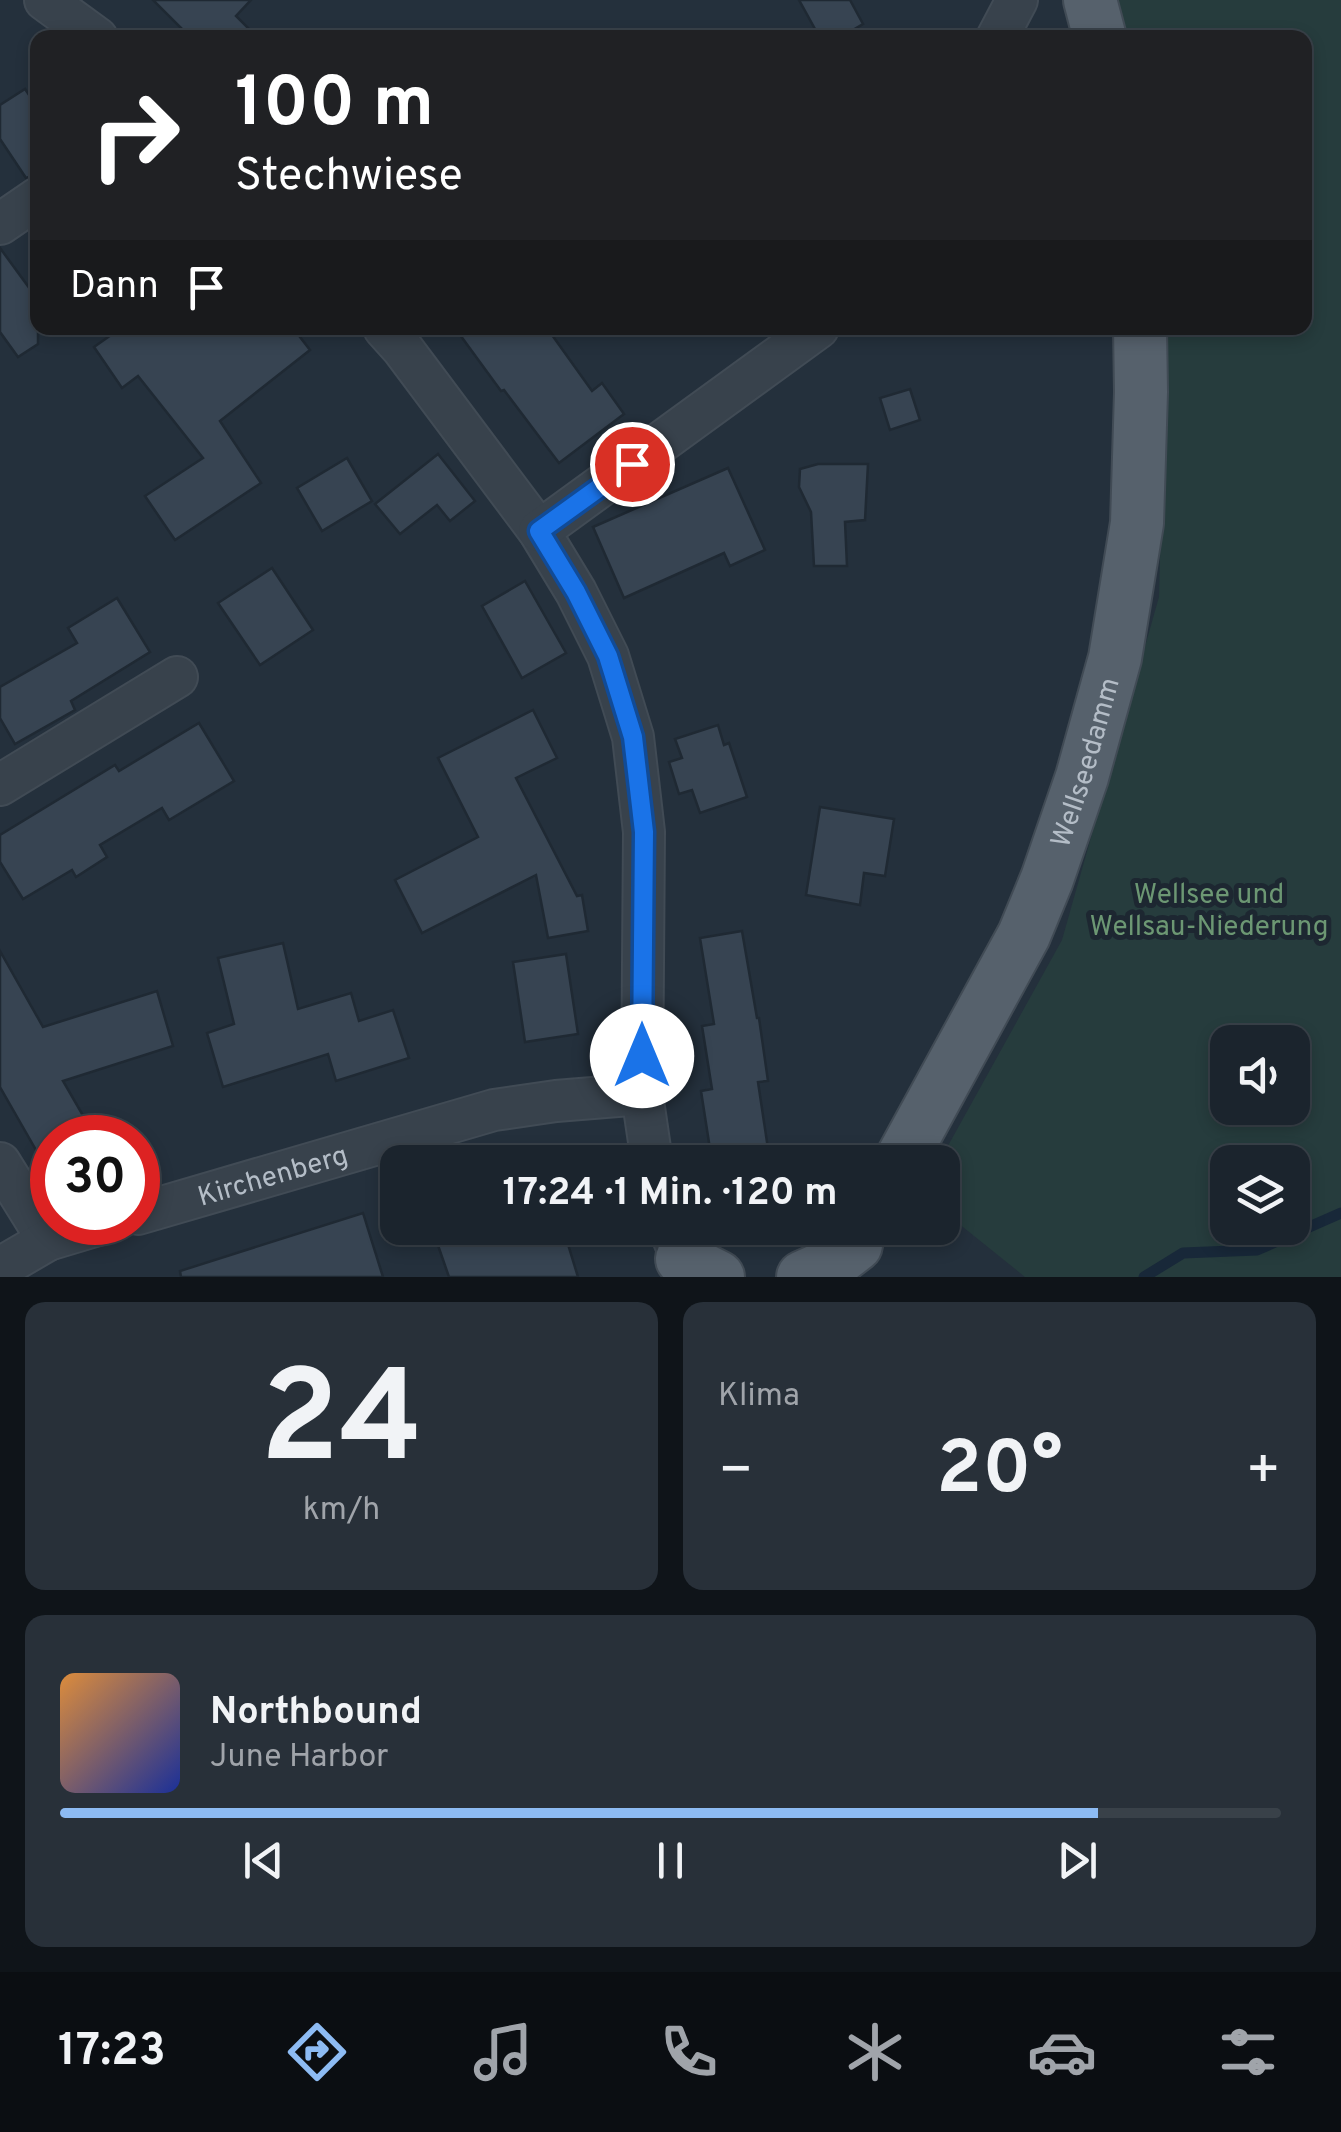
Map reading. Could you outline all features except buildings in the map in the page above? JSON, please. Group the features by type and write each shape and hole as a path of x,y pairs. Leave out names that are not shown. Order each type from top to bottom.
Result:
{"main road":[{"path":"1090,0 1098,30"},
{"name":"Wellseedamm","path":"909,1145 1024,935 1082,777 1116,658 1137,523 1140,335"},
{"path":"803,1277 852,1250"}],"street":[{"path":"44,0 86,30"},
{"path":"1001,30 1017,0"},
{"path":"0,224 30,203"},
{"path":"390,335 539,531 608,656 633,737 644,832 642,1094 650,1145"},
{"path":"539,531 808,335"},
{"path":"0,785 177,677"},
{"name":"Kirchenberg","path":"160,1208 494,1110 642,1094"},
{"path":"0,1163 30,1211"},
{"path":"0,1268 39,1245"}],"green space":[{"name":"Wellsee und Wellsau-Niederung","path":"1112,0 1341,0 1341,1277 1025,1277 960,1225 960,1145 948,1145 1062,940 1159,597 1166,335 1312,335 1312,30 1121,30"}],"waterway":[{"path":"1144,1277 1183,1253 1257,1250 1341,1213"}],"route":[{"path":"632,464 539,531 608,656 633,737 644,832 642,1056"}]}
